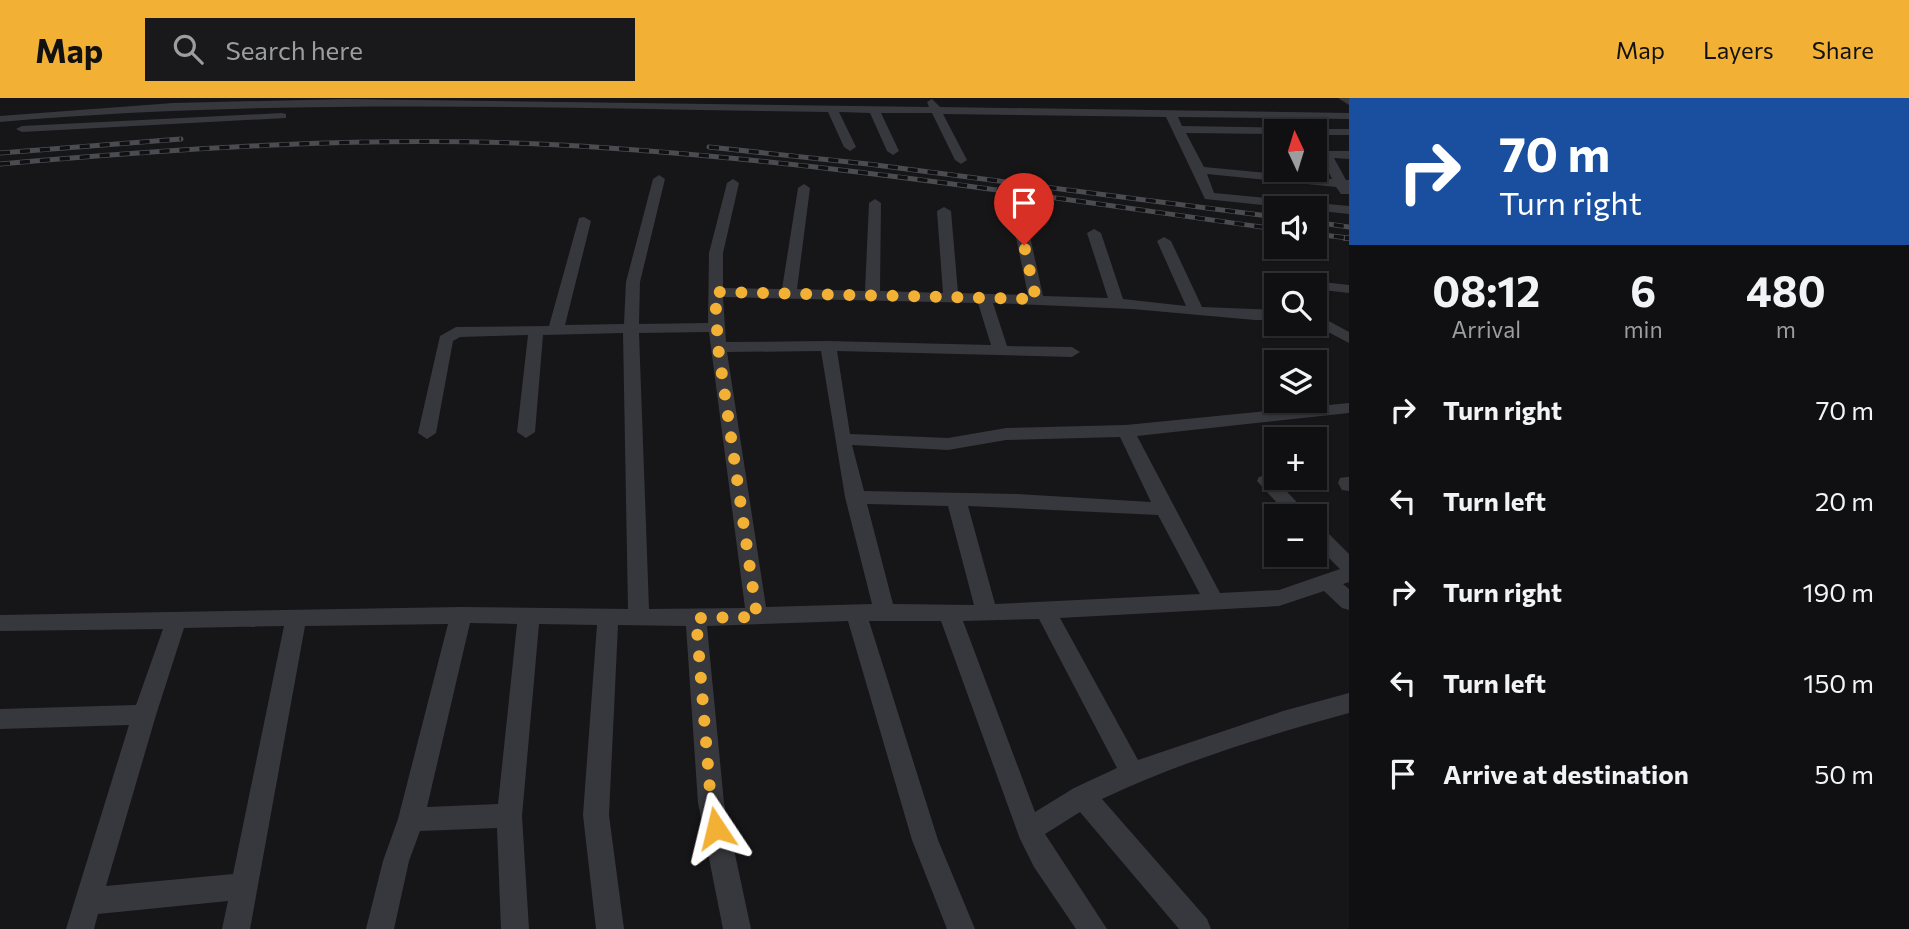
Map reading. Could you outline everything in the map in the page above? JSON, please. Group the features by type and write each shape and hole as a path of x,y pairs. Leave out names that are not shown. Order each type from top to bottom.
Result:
{"street":[{"path":"79,111 94,98"},
{"path":"132,108 143,98"},
{"path":"930,98 961,160"},
{"path":"991,98 999,112"},
{"path":"1174,98 1186,111"},
{"path":"1343,98 1349,102"},
{"path":"0,119 186,102 348,100 791,102 831,107 865,105 937,111 999,112 1064,106 1122,106 1186,111 1278,109 1349,116"},
{"path":"171,121 186,102"},
{"path":"865,105 893,151"},
{"path":"1122,106 1171,115 1186,111"},
{"path":"831,107 850,147"},
{"path":"1278,109 1290,119"},
{"path":"1171,115 1201,176 1347,195"},
{"path":"0,130 292,116"},
{"path":"1179,129 1264,130"},
{"path":"1327,132 1349,132"},
{"path":"1327,154 1349,155"},
{"path":"1327,156 1347,195"},
{"path":"639,616 631,329 633,282 659,179"},
{"path":"733,183 716,253 716,327 757,617"},
{"path":"789,294 804,188"},
{"path":"872,296 875,203"},
{"path":"944,211 951,297"},
{"path":"1018,218 1036,299"},
{"path":"556,329 584,221"},
{"path":"1094,233 1117,303"},
{"path":"1164,240 1196,311"},
{"path":"1327,287 1348,289"},
{"path":"715,292 1036,299 1117,303 1237,316 1264,315"},
{"path":"984,299 1000,348"},
{"path":"1327,325 1349,338"},
{"path":"426,433 449,334 469,330 716,327"},
{"path":"526,432 536,330"},
{"path":"718,347 828,345 1072,352"},
{"path":"828,345 854,497 884,612"},
{"path":"842,439 948,444 1006,434 1126,431 1349,408"},
{"path":"1126,431 1215,603"},
{"path":"1275,490 1288,504"},
{"path":"854,497 1164,509"},
{"path":"956,499 987,613"},
{"path":"1327,544 1349,566"},
{"path":"0,623 461,615 696,618 884,612 987,613 1279,598 1349,574"},
{"path":"1329,583 1349,603"},
{"path":"1045,610 1132,773"},
{"path":"950,613 1029,830 1044,858 1093,929"},
{"path":"856,614 925,840 961,929"},
{"path":"380,929 396,861 411,819 461,615"},
{"path":"515,929 509,816 529,616"},
{"path":"608,617 596,815 610,929"},
{"path":"696,618 711,803 737,929"},
{"path":"236,929 296,619"},
{"path":"80,929 144,715 176,621"},
{"path":"1029,830 1083,796 1132,773 1283,721 1349,703"},
{"path":"0,719 144,715"},
{"path":"1083,796 1197,929"},
{"path":"411,819 509,816"},
{"path":"89,901 244,886"}],"railway":[{"path":"0,153 181,139"},
{"path":"0,164 140,153 350,142 560,145 829,169 1264,227"},
{"path":"709,147 868,164 1264,215"},
{"path":"1327,224 1349,227"},
{"path":"1327,235 1349,238 1345,238"}],"route":[{"path":"716,828 711,803 696,618 757,617 718,347 715,292 1036,299 1024,245"}]}
